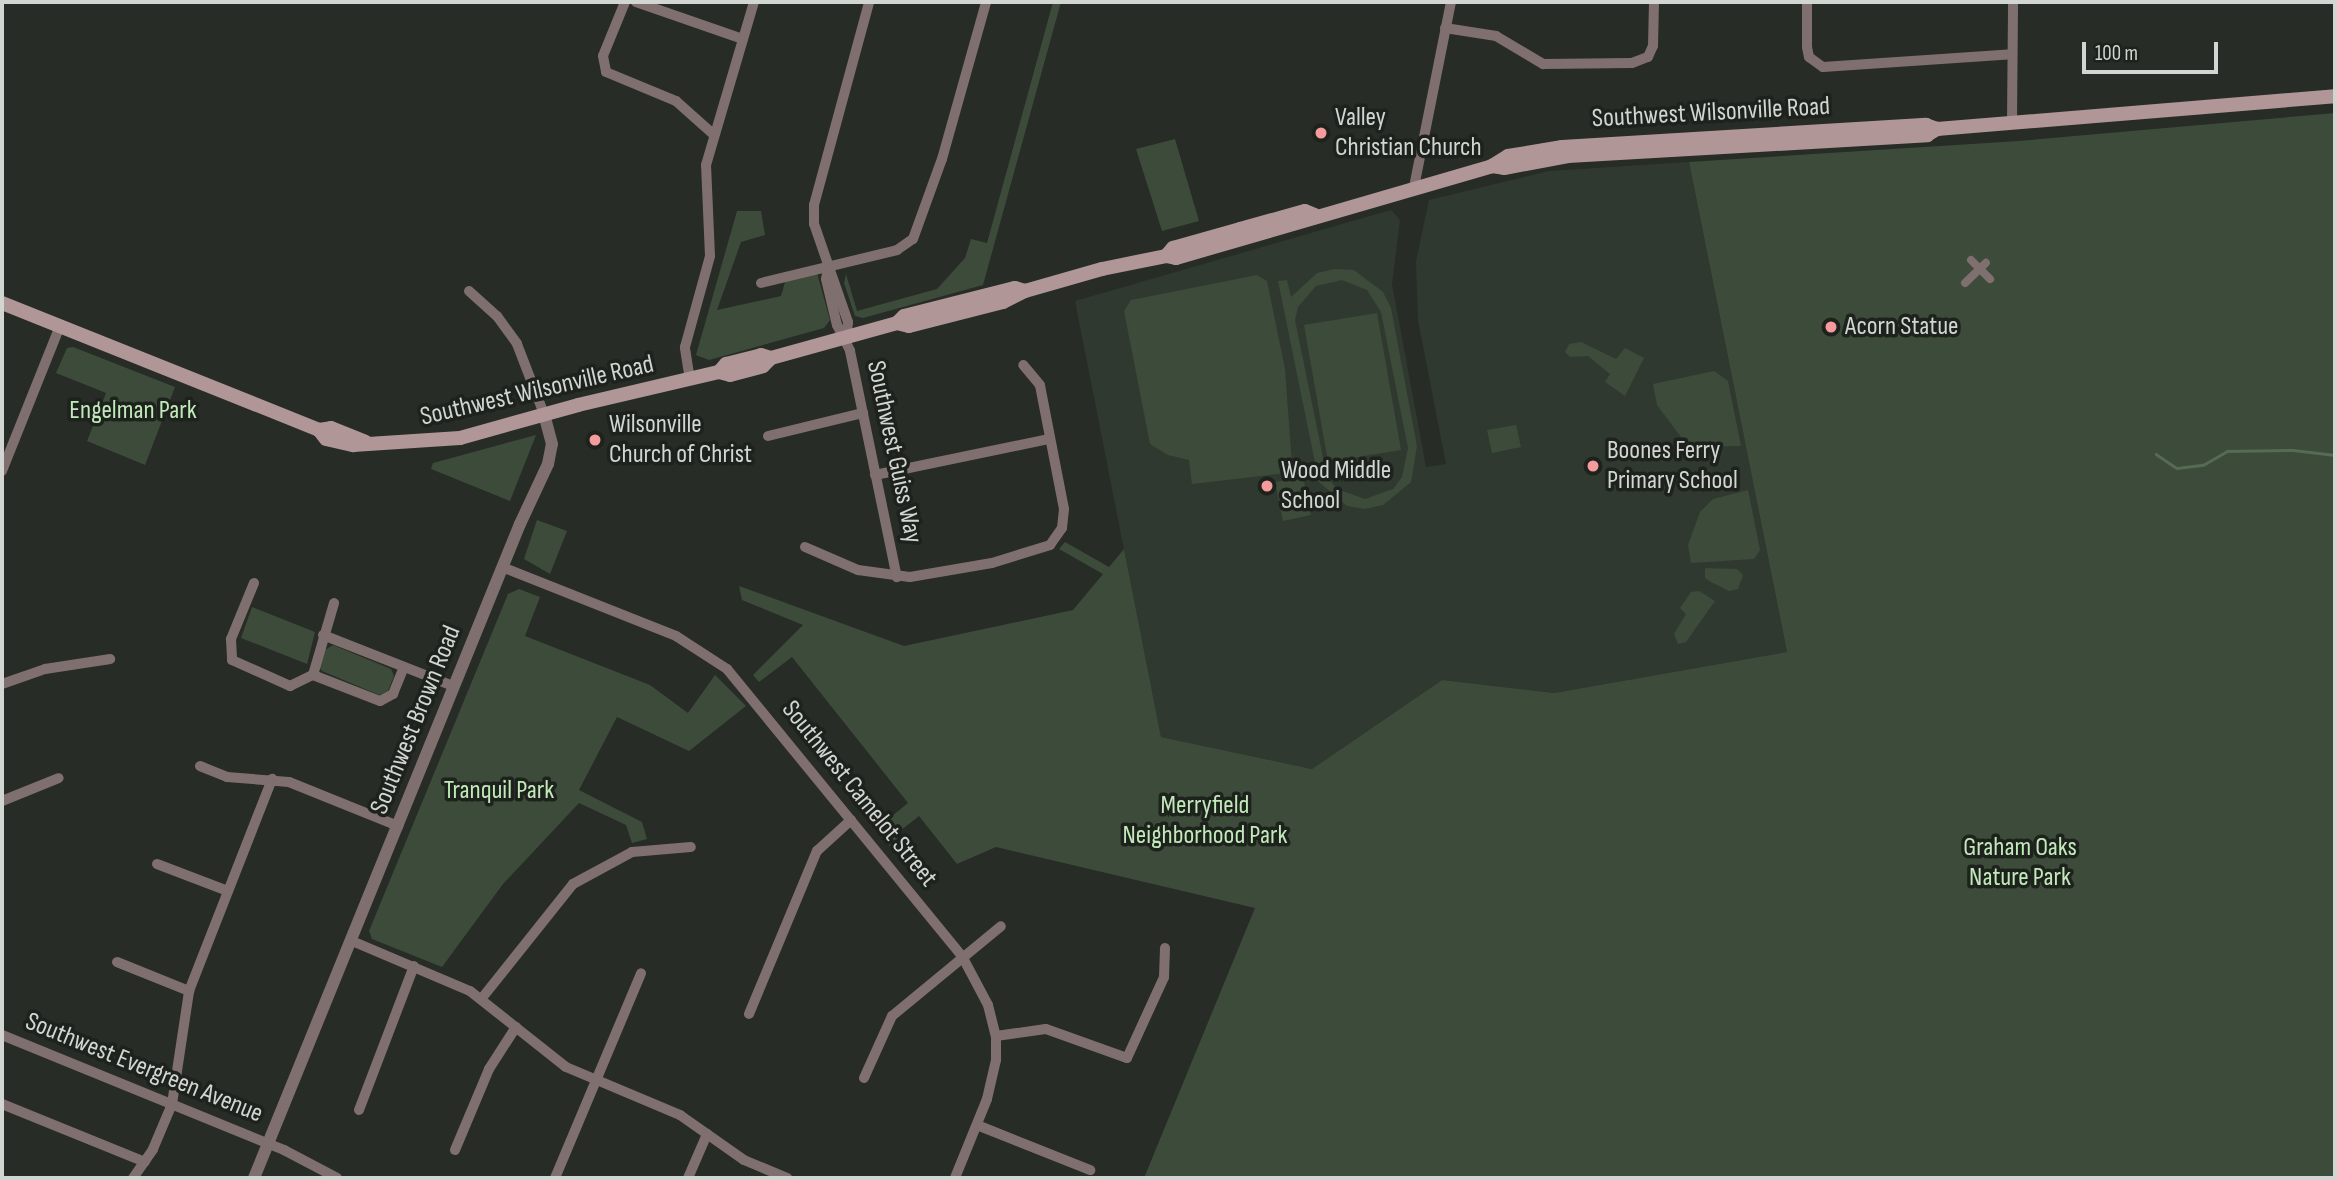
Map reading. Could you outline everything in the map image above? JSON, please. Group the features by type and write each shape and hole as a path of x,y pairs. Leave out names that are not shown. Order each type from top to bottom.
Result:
{"main road":[{"name":"Southwest Wilsonville Road","path":"2,303 319,430 326,439 341,442 446,441 544,414 719,372 730,375 763,366 771,358 897,323 905,316 1014,288 1025,291 1166,256 1173,248 1305,211 1315,215 1492,166 1504,168 1568,156 1927,135 1937,129 2335,96"}],"street":[{"path":"625,2 603,56 606,72 677,101 713,134"},
{"path":"636,2 743,39"},
{"path":"690,380 685,346 710,256 705,186 713,134 754,2"},
{"name":"Southwest Guiss Way","path":"869,2 814,205 814,224 828,268 826,279 837,326 846,337 897,577"},
{"path":"761,283 898,250 913,239 942,159 986,2"},
{"path":"1414,187 1451,2"},
{"path":"1444,28 1496,36 1543,64 1632,63 1648,57 1653,46 1654,2"},
{"path":"1807,2 1809,57 1823,67 2012,54"},
{"path":"2012,122 2013,2"},
{"path":"1971,260 1983,266 1990,279"},
{"path":"1965,283 1983,266"},
{"name":"Southwest Brown Road","path":"254,1178 453,686 550,457 551,439 544,414 517,344 497,316 469,291"},
{"path":"2,471 60,326"},
{"path":"805,547 858,570 897,577 992,564 1042,550 1056,540 1064,509 1040,385 1023,365"},
{"path":"768,436 863,413"},
{"path":"875,475 1049,439"},
{"name":"Southwest Camelot Street","path":"502,567 676,636 727,669 962,956 980,984 996,1036 992,1085 955,1178"},
{"path":"254,583 232,639 232,660 290,686 313,675 380,701 393,694 404,667"},
{"path":"313,675 334,603"},
{"path":"323,635 453,686"},
{"path":"2,684 45,669 110,659"},
{"path":"201,766 235,778 272,779 398,826"},
{"path":"2,801 59,778"},
{"path":"133,1178 145,1162 172,1104 189,991 225,902 225,890 272,779"},
{"path":"748,1014 817,851 852,820"},
{"path":"482,998 544,914 580,879 632,852 691,847"},
{"path":"157,864 225,890"},
{"path":"864,1078 892,1016 1001,926"},
{"path":"352,941 482,998 566,1067 680,1115 757,1167 787,1178"},
{"path":"996,1036 1046,1029 1127,1058 1164,977 1166,948"},
{"path":"117,962 189,991"},
{"path":"359,1110 414,966"},
{"path":"555,1178 641,973"},
{"path":"454,1150 489,1069 516,1027"},
{"name":"Southwest Evergreen Avenue","path":"2,1035 269,1144"},
{"path":"2,1104 145,1162"},
{"path":"977,1125 1090,1170"},
{"path":"688,1178 706,1134"},
{"path":"269,1144 337,1178"}],"shaded area":[{"path":"1689,162 1787,652 1554,693 1442,680 1312,769 1161,737 1075,301 1391,210 1400,220 1392,284 1426,467 1446,464 1418,320 1416,261 1429,200 1549,171"}],"green space":[{"path":"1053,2 1061,2 983,285 863,318 855,316 844,283 846,274 857,311 937,289 965,258 971,239 987,243"},
{"name":"Graham Oaks Nature Park","path":"2335,113 2335,1178 1144,1178 1255,908 996,847 957,864 919,816 900,831 892,849 876,829 908,803 792,657 759,682 753,675 803,625 742,600 739,586 904,646 1073,610 1103,574 1059,549 1065,542 1109,567 1124,549 1161,737 1312,769 1442,680 1554,693 1787,652 1689,162 2019,141"},
{"path":"1175,139 1199,221 1162,231 1136,149"},
{"path":"737,211 761,211 765,235 741,242 717,310 781,296 785,282 817,273 830,320 824,328 709,360 696,355"},
{"path":"1335,269 1354,270 1383,292 1391,308 1417,446 1411,482 1383,505 1365,509 1347,506 1319,482 1278,281 1287,280 1291,297 1317,273","holes":["1342,280 1367,290 1381,312 1408,448 1402,477 1393,489 1365,499 1337,489 1327,477 1295,320 1298,307 1316,286"]},
{"path":"1257,275 1267,281 1285,369 1292,465 1286,473 1192,484 1189,460 1168,455 1150,444 1124,311 1131,300"},
{"path":"1377,313 1401,450 1328,462 1304,325"},
{"path":"1581,342 1616,359 1625,348 1644,358 1625,396 1605,382 1610,374 1588,356 1570,357 1565,352 1569,344"},
{"name":"Engelman Park","path":"73,347 175,387 145,465 87,441 106,393 56,373 67,348"},
{"path":"1714,371 1728,381 1741,446 1700,447 1681,437 1657,405 1653,384"},
{"path":"1516,425 1521,447 1492,453 1487,430"},
{"path":"536,435 510,501 431,469 433,463"},
{"path":"1303,477 1311,515 1283,521 1275,482"},
{"path":"1748,490 1760,550 1754,559 1691,563 1688,545 1700,512 1713,499"},
{"path":"537,520 567,531 550,574 524,559"},
{"path":"1705,568 1737,569 1743,575 1738,589 1729,591 1711,582 1705,578"},
{"name":"Tranquil Park","path":"519,589 540,597 525,636 650,685 688,713 715,675 746,706 689,751 617,717 579,790 642,822 647,839 632,843 626,825 579,803 503,884 442,967 372,939 369,931 508,594"},
{"path":"1699,591 1715,601 1686,642 1678,644 1674,634 1686,614 1680,608 1691,592"},
{"path":"252,607 315,632 307,664 241,638"},
{"path":"333,645 391,669 394,676 388,691 379,695 322,671 319,667 325,650"}],"waterway":[{"path":"2156,454 2177,468 2203,465 2227,451 2293,450 2335,455"}],"place":[{"name":"Valley Christian Church","path":"1321,133"},
{"name":"Acorn Statue","path":"1831,327"},
{"name":"Wilsonville Church of Christ","path":"595,440"},
{"name":"Boones Ferry Primary School","path":"1593,466"},
{"name":"Wood Middle School","path":"1267,486"}],"park label":[{"name":"Merryfield Neighborhood Park","path":"1205,821"}]}
